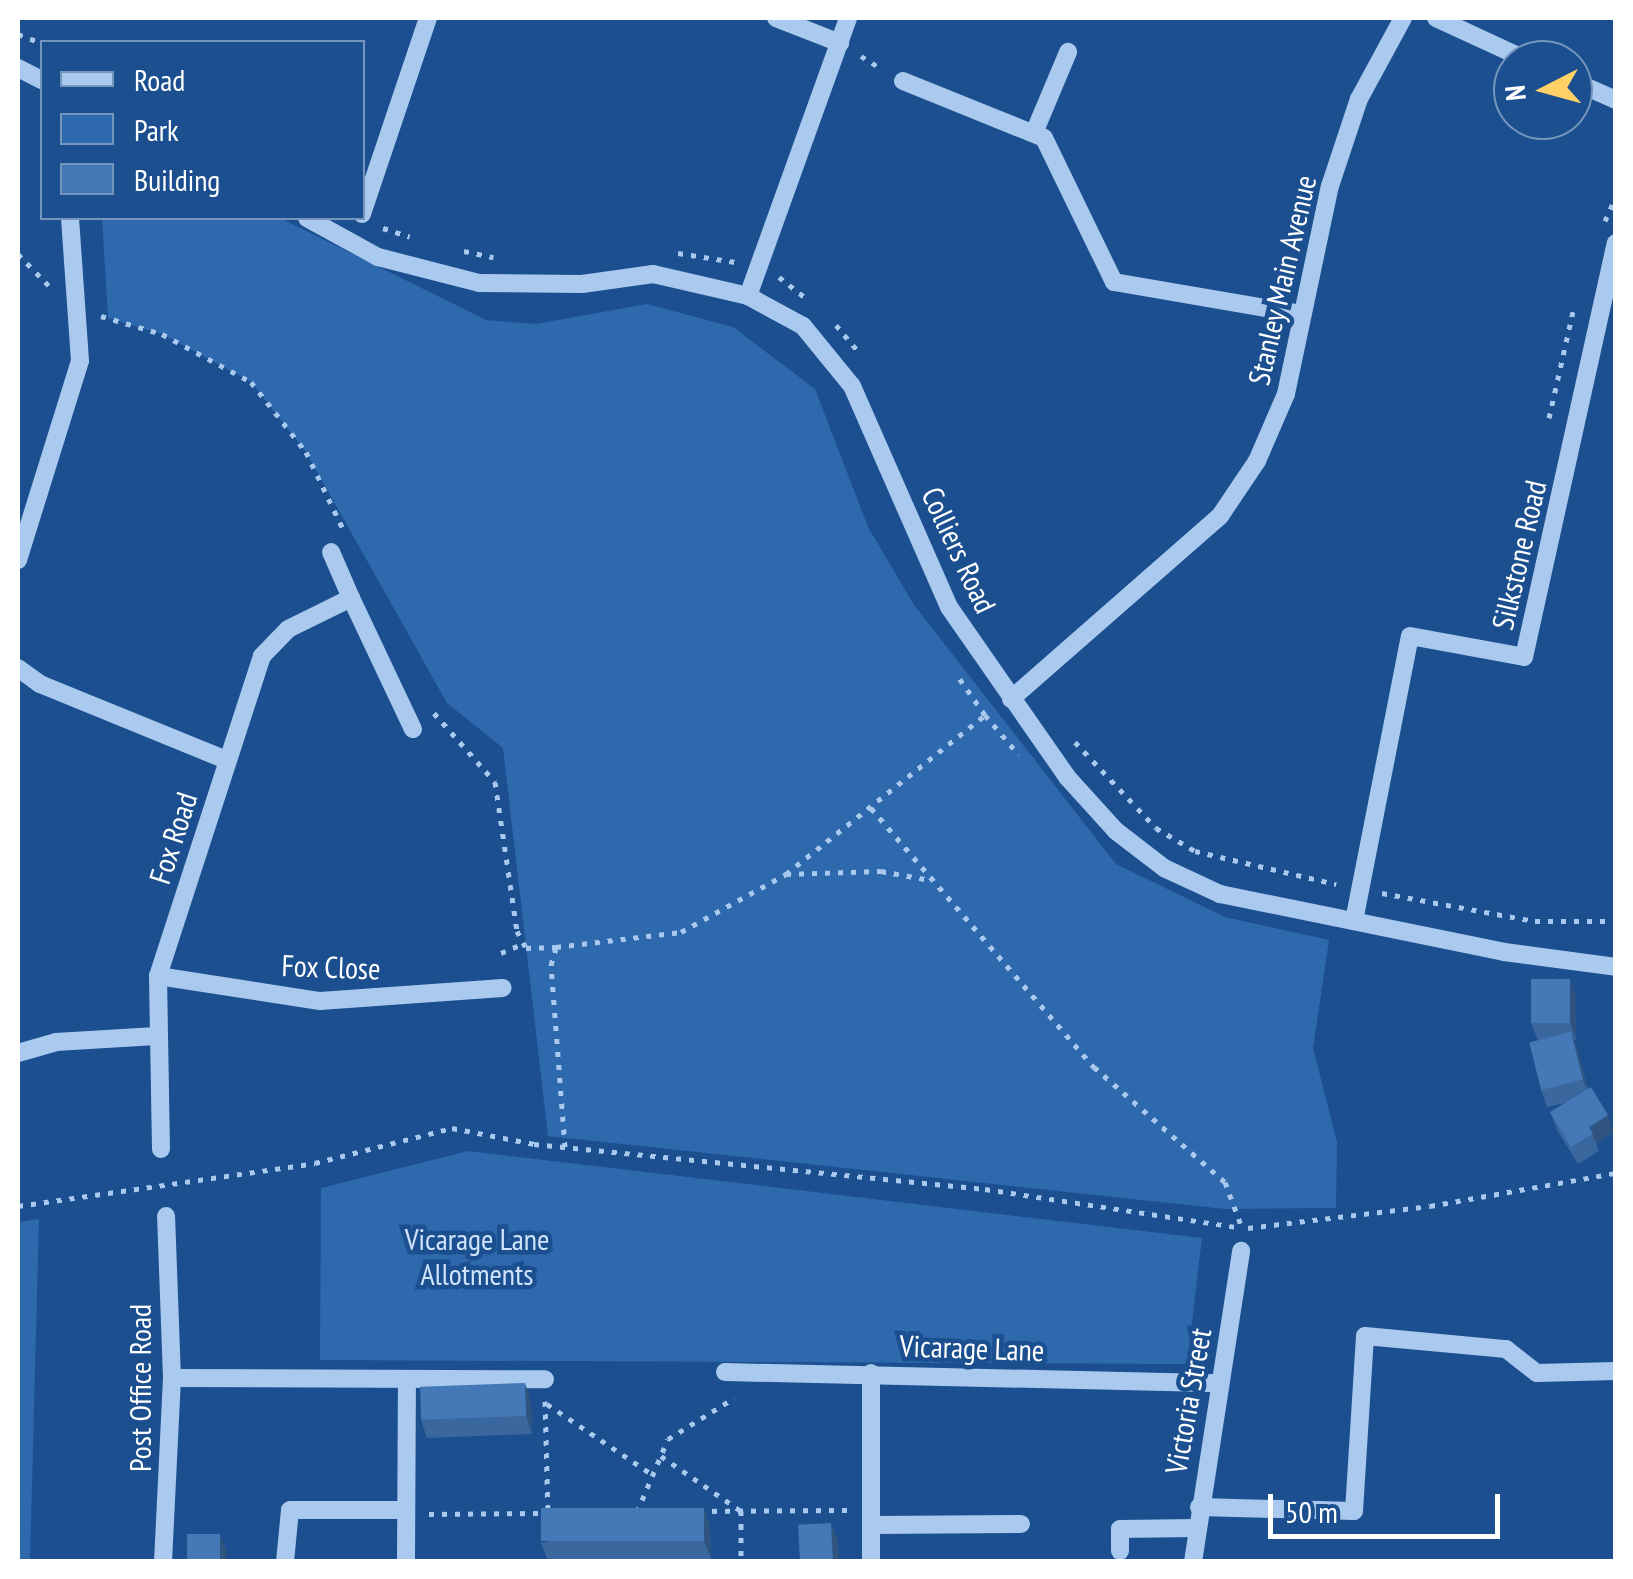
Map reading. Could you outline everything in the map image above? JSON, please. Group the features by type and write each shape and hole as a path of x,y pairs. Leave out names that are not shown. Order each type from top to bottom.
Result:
{"street":[{"path":"365,207 428,18"},
{"path":"776,18 840,43"},
{"path":"748,296 848,18"},
{"name":"Stanley Main Avenue","path":"1010,699 1220,516 1258,461 1286,394 1302,314 1354,116 1403,18"},
{"path":"1436,18 1472,24 1496,40"},
{"path":"1034,133 1068,52"},
{"path":"902,81 1034,133 1062,166 1114,282 1302,314"},
{"path":"1593,90 1616,100"},
{"path":"18,560 80,360 70,220"},
{"name":"Colliers Road","path":"311,220 378,256 479,283 582,284 653,274 748,296 803,326 852,386 949,607 1067,777 1116,831 1164,868 1220,894 1616,967"},
{"path":"352,242 360,220"},
{"name":"Silkstone Road","path":"1354,921 1410,636 1524,657 1616,243"},
{"path":"330,552 412,730"},
{"name":"Fox Road","path":"161,1148 156,1036 158,976 226,760 262,656 288,630 351,598"},
{"path":"18,668 40,684 226,760"},
{"name":"Fox Close","path":"158,976 320,1001 503,988"},
{"path":"18,1054 56,1042 156,1036"},
{"name":"Post Office Road","path":"164,1562 172,1378 166,1216"},
{"name":"Victoria Street","path":"1193,1562 1218,1383 1242,1251"},
{"path":"1199,1507 1354,1511 1366,1336 1506,1349 1538,1373 1616,1370"},
{"name":"Vicarage Lane","path":"726,1372 1218,1383"},
{"path":"871,1373 872,1562"},
{"path":"172,1378 544,1379"},
{"path":"406,1379 406,1562"},
{"path":"286,1562 290,1510 406,1512"},
{"path":"871,1517 1021,1524"},
{"path":"1120,1551 1120,1529 1196,1528"}],"path":[{"path":"1601,229 1616,196"},
{"path":"1546,434 1577,296"},
{"path":"1245,325 1262,332 1270,353 1267,366"},
{"path":"959,678 985,716 1021,757"},
{"path":"565,1147 551,965 556,948 681,932 786,874 985,716"},
{"path":"870,808 1094,1068 1225,1182 1242,1228"},
{"path":"1337,884 1340,866"},
{"path":"786,874 881,871 933,880"},
{"path":"1359,888 1534,921 1616,921"},
{"path":"501,953 524,944"},
{"path":"18,1206 316,1163 452,1128 565,1147 985,1188 1242,1228 1430,1206 1616,1173"},
{"path":"161,1148 166,1216"},
{"path":"637,1512 668,1439 776,1372"},
{"path":"544,1379 548,1513"},
{"path":"545,1403 653,1475"},
{"path":"661,1456 740,1511"},
{"path":"740,1511 740,1562"},
{"path":"406,1512 566,1513"},
{"path":"619,1512 654,1512"},
{"path":"689,1512 871,1517"}],"green space":[{"path":"102,220 284,220 486,320 536,324 647,304 733,327 815,389 868,527 914,605 1116,864 1225,917 1329,940 1313,1048 1337,1142 1336,1208 1225,1209 548,1136 503,748 447,703 306,452 251,382 162,334 108,318"},
{"name":"Vicarage Lane Allotments","path":"468,1151 1202,1238 1187,1364 320,1360 321,1188"},
{"path":"39,1219 30,1561 18,1561 18,1222"}],"building":[{"path":"1531,979 1570,979 1570,1023 1531,1023"},
{"path":"1571,1032 1583,1080 1541,1090 1529,1042"},
{"path":"1591,1087 1608,1115 1589,1127 1593,1134 1571,1147 1550,1112"},
{"path":"525,1383 526,1416 421,1420 420,1387"},
{"path":"541,1508 704,1508 704,1541 541,1541"},
{"path":"831,1523 833,1562 800,1562 798,1525"},
{"path":"187,1534 220,1534 220,1562 187,1562"}]}
